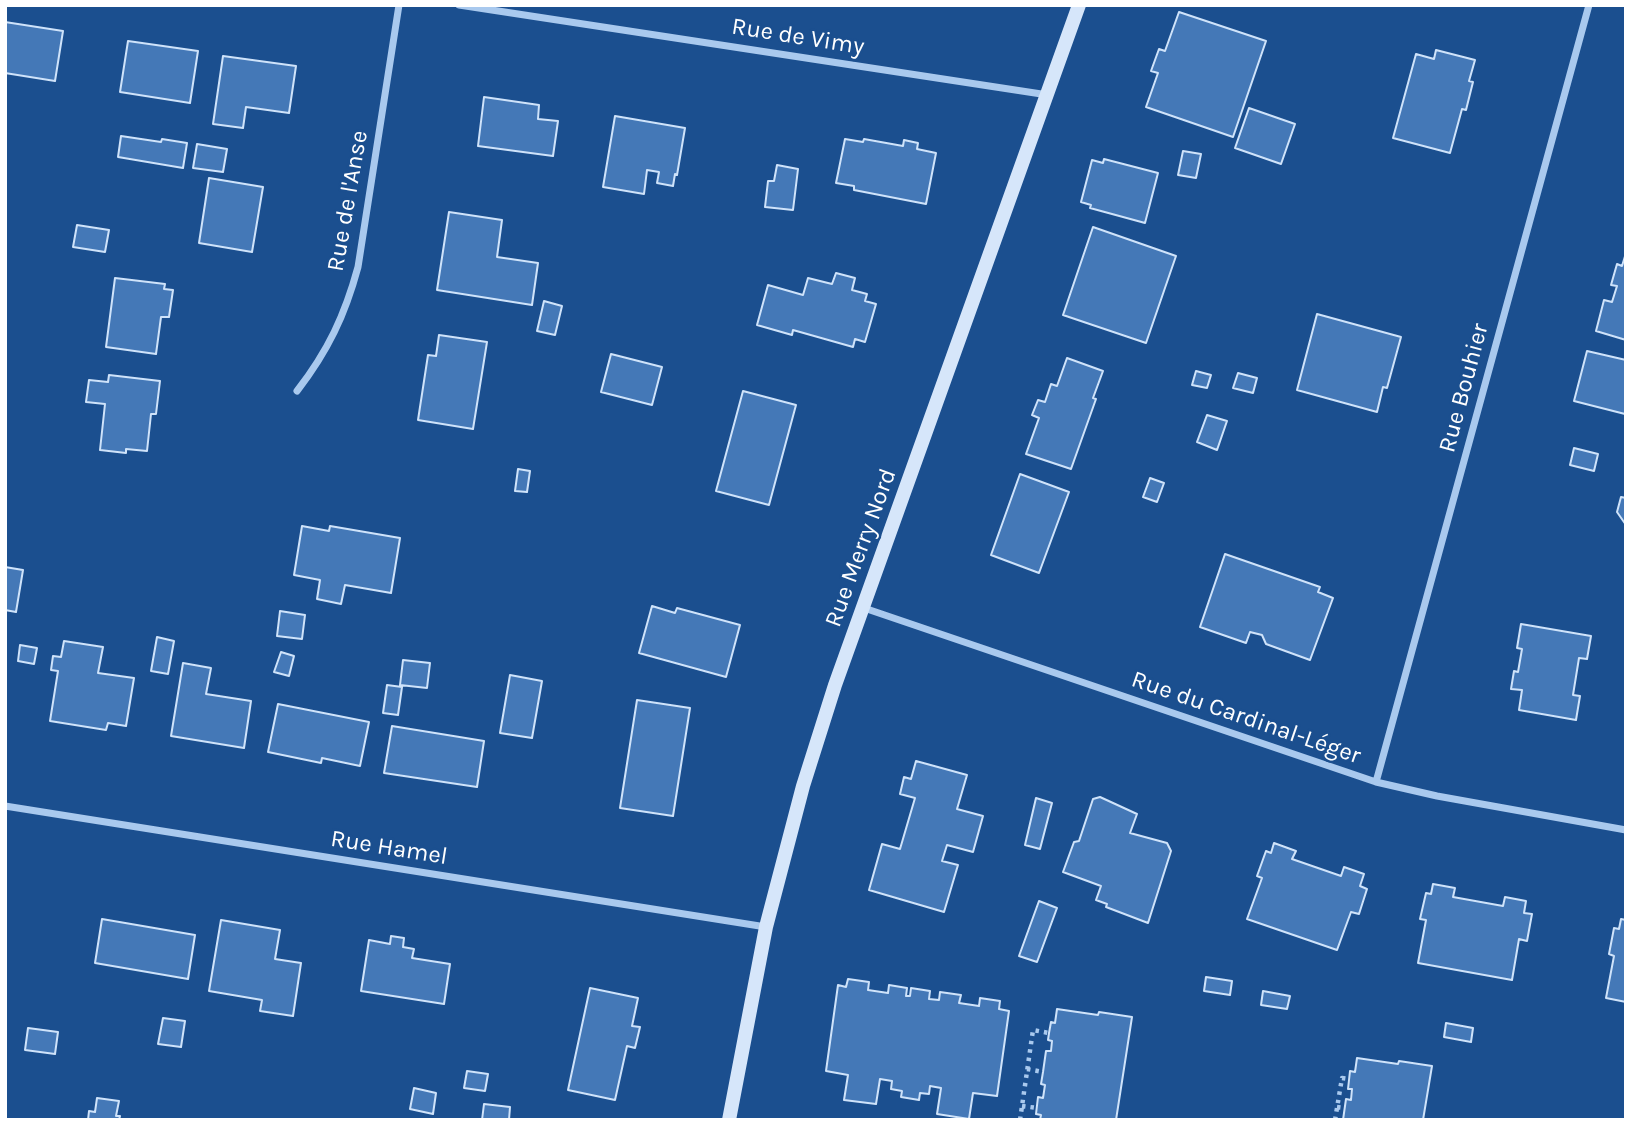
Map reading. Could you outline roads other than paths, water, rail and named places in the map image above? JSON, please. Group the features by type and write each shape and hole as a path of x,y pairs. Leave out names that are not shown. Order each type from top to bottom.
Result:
{"main road":[{"name":"Rue Merry Nord","path":"729,1120 766,928 803,786 835,685 1079,5"}],"street":[{"name":"Rue de l'Anse","path":"297,391 331,341 348,304 358,267 399,5"},
{"name":"Rue de Vimy","path":"459,5 1048,95"},
{"name":"Rue Bouhier","path":"1376,782 1589,5"},
{"name":"Rue du Cardinal-Léger","path":"864,608 1376,782 1437,796 1626,830"},
{"name":"Rue Hamel","path":"5,806 766,928"}]}
